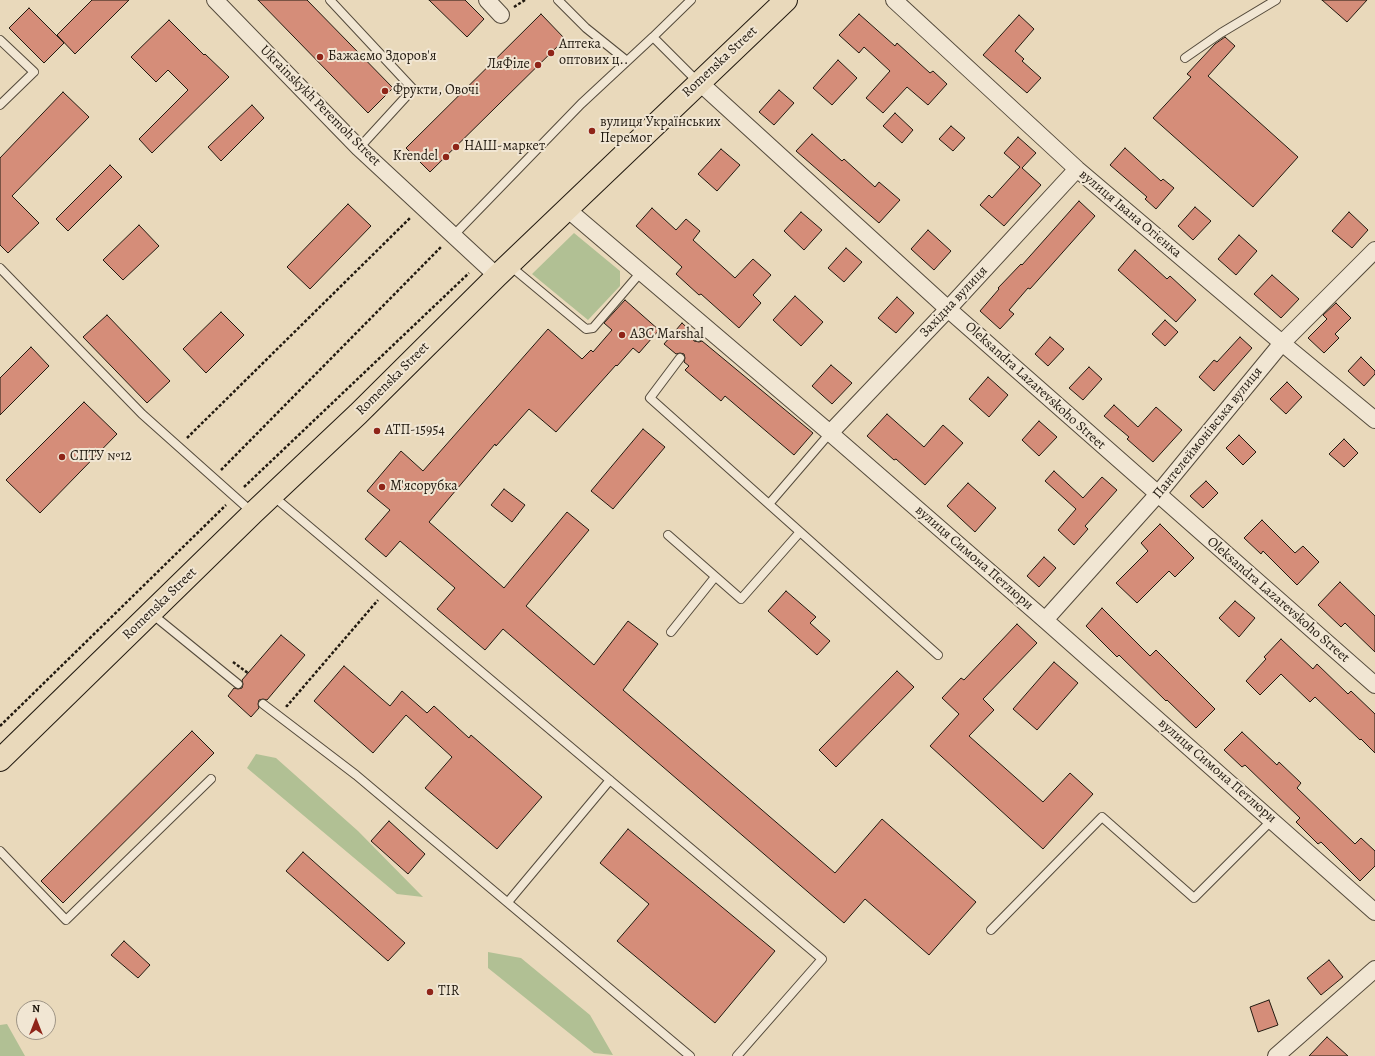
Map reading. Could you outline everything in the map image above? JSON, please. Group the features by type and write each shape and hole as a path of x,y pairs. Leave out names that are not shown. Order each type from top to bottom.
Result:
{"main road":[{"name":"Romenska Street","path":"0,760 253,513 358,414 496,267 567,209 786,0"}],"street":[{"name":"Ukrainskykh Peremoh Street","path":"215,0 359,148 453,236 496,267"},
{"path":"488,0 501,15"},
{"name":"вулиця Івана Огієнка","path":"894,0 1077,169 1282,343 1374,418"},
{"name":"Oleksandra Lazarevskoho Street","path":"699,82 948,309 1157,495 1375,685"},
{"name":"Західна вулиця","path":"830,433 948,309 1077,169"},
{"name":"вулиця Симона Петлюри","path":"567,209 641,272 703,332 830,433 1045,620 1375,912"},
{"name":"Пантелеймонівська вулиця","path":"1045,620 1157,495 1282,343 1375,250"},
{"path":"1276,1056 1375,969"}],"lane":[{"path":"330,0 413,89 359,148"},
{"path":"558,0 586,28 627,61"},
{"path":"453,236 581,104 691,0"},
{"path":"1185,58 1221,33 1276,0"},
{"path":"653,37 699,82"},
{"path":"0,40 34,72 0,104"},
{"path":"496,267 586,329 593,328 641,272"},
{"path":"0,268 142,414 253,513"},
{"path":"680,358 650,398 938,654"},
{"path":"768,504 830,433"},
{"path":"272,495 822,959 737,1056"},
{"path":"668,535 742,599 800,532"},
{"path":"671,632 715,577"},
{"path":"151,613 238,684"},
{"path":"263,704 356,775 690,1056"},
{"path":"0,851 66,920 211,779"},
{"path":"508,902 610,780"},
{"path":"991,930 1102,817 1194,898 1272,820"}],"path":[{"path":"178,446 422,206"},
{"path":"213,477 453,236"},
{"path":"0,726 234,496 496,267"},
{"path":"282,702 287,706 385,591"}],"green space":[{"path":"574,233 620,271 620,286 588,320 532,274"},
{"path":"256,754 276,758 358,831 423,897 397,894 247,768"},
{"path":"488,952 521,958 590,1015 613,1055 594,1053 488,968"},
{"path":"7,1024 25,1056 0,1056 0,1025"}],"building":[{"path":"92,0 129,0 75,54 57,35"},
{"path":"258,0 307,0 393,88 368,113"},
{"path":"429,0 465,0 484,19 467,37"},
{"path":"1322,0 1367,0 1347,22"},
{"path":"29,8 64,43 44,63 9,28"},
{"path":"541,14 565,39 430,172 406,148"},
{"path":"859,14 895,46 897,43 930,73 933,71 947,84 928,105 907,87 883,113 866,98 890,71 864,47 859,53 839,35"},
{"path":"1019,15 1034,29 1015,51 1024,59 1022,61 1041,78 1027,93 983,55"},
{"path":"169,20 204,55 205,54 229,77 152,153 139,139 188,90 168,70 156,82 131,57"},
{"path":"1225,37 1235,46 1208,76 1298,157 1253,207 1153,118 1191,77 1187,74 1215,44"},
{"path":"838,60 857,78 832,105 813,88"},
{"path":"779,90 794,103 774,125 759,112"},
{"path":"63,92 89,117 12,196 39,223 8,253 0,245 0,158"},
{"path":"252,105 264,118 221,161 208,147"},
{"path":"895,113 913,130 902,143 883,126"},
{"path":"951,126 965,138 953,151 939,139"},
{"path":"812,134 842,161 844,159 875,187 879,182 900,200 879,223 796,151"},
{"path":"1018,137 1036,153 1022,168 1041,185 1004,226 980,205 989,195 992,198 1020,167 1004,153"},
{"path":"1125,148 1161,181 1163,179 1174,188 1156,209 1145,199 1147,197 1110,165"},
{"path":"721,149 740,165 717,191 698,174"},
{"path":"110,165 122,177 68,231 56,219"},
{"path":"1079,201 1095,216 1030,289 1028,288 1009,310 1014,314 1000,329 980,311 999,289 998,288 1021,264 1022,265"},
{"path":"348,204 371,226 310,289 287,267"},
{"path":"1195,207 1211,221 1193,240 1178,226"},
{"path":"652,208 676,230 686,219 700,231 693,240 735,278 753,259 771,275 753,295 761,303 739,328 676,274 682,267 636,226"},
{"path":"801,212 822,230 804,250 784,231"},
{"path":"1349,212 1368,230 1352,248 1332,231"},
{"path":"139,225 159,246 123,280 103,260"},
{"path":"928,230 951,251 934,270 911,249"},
{"path":"1239,235 1257,251 1236,275 1218,259"},
{"path":"846,248 862,262 844,282 828,268"},
{"path":"1135,250 1167,279 1170,276 1196,300 1176,322 1118,270"},
{"path":"1272,275 1299,299 1281,318 1254,294"},
{"path":"795,296 823,322 801,346 773,320"},
{"path":"897,297 914,313 896,333 878,318"},
{"path":"625,300 659,330 639,353 633,348 556,432 529,409 496,446 495,444 429,522 504,588 567,512 589,530 526,606 594,665 628,621 658,644 623,690 835,873 882,819 976,902 929,955 865,899 844,923 503,629 485,650 437,609 455,588 400,541 386,557 365,539 390,510 367,491 401,451 423,471 548,329 582,359 591,350 593,352 612,330 604,323"},
{"path":"1336,303 1351,318 1335,334 1339,338 1324,353 1308,338 1327,319 1323,315"},
{"path":"221,312 244,335 206,373 183,349"},
{"path":"107,315 170,381 147,403 83,337"},
{"path":"1165,320 1178,332 1165,346 1152,334"},
{"path":"682,323 694,334 694,341 702,341 813,433 794,455 725,396 721,401 685,370 689,366 684,362 684,354 676,354 664,344"},
{"path":"1050,337 1064,349 1048,366 1035,354"},
{"path":"1240,337 1252,348 1214,391 1199,377 1214,360 1217,362"},
{"path":"31,347 49,366 0,415 0,378"},
{"path":"1361,357 1375,371 1375,374 1364,386 1348,371"},
{"path":"831,365 852,383 832,404 812,386"},
{"path":"1089,367 1102,379 1083,400 1069,388"},
{"path":"988,377 1008,395 989,417 969,399"},
{"path":"1287,382 1302,397 1286,414 1270,399"},
{"name":"СПТУ №12","path":"84,402 117,434 40,513 6,480"},
{"path":"1114,405 1138,427 1156,407 1182,430 1153,462 1127,439 1129,437 1104,416"},
{"path":"887,414 924,447 943,425 963,443 925,485 867,436"},
{"path":"1039,421 1057,437 1039,456 1022,440"},
{"path":"643,429 665,447 613,509 591,491"},
{"path":"1239,435 1256,452 1243,465 1226,448"},
{"path":"1344,439 1358,453 1344,467 1329,454"},
{"path":"1054,471 1083,498 1102,477 1117,490 1085,526 1088,529 1074,545 1058,530 1076,509 1045,481"},
{"path":"1206,481 1218,493 1203,508 1190,496"},
{"path":"968,483 996,508 975,532 947,506"},
{"path":"504,489 525,505 512,522 491,505"},
{"path":"1262,520 1295,553 1303,546 1319,562 1297,585 1263,551 1261,554 1244,538"},
{"path":"1160,524 1194,558 1175,577 1169,571 1137,603 1116,583 1148,551 1141,543"},
{"path":"1044,557 1056,568 1039,587 1027,576"},
{"path":"1340,582 1375,616 1375,652 1345,623 1341,627 1318,605"},
{"path":"786,591 816,617 810,623 830,641 817,655 768,611"},
{"path":"1235,601 1255,618 1239,637 1219,618"},
{"path":"1102,608 1150,656 1156,650 1215,709 1196,728 1119,655 1117,657 1086,626"},
{"path":"1017,624 1037,643 983,699 994,710 969,736 1043,802 1070,773 1093,794 1043,849 930,746 959,714 942,698 961,678 964,680"},
{"path":"281,635 305,655 267,700 259,700 259,708 251,717 228,696 234,688 242,688 242,680"},
{"path":"1281,639 1313,669 1317,664 1348,694 1351,691 1375,714 1375,753 1315,697 1310,702 1281,674 1260,695 1246,681 1266,659 1264,657"},
{"path":"1054,662 1078,683 1037,730 1013,709"},
{"path":"344,666 390,706 402,691 427,713 434,706 469,738 471,735 542,797 497,849 425,788 452,757 406,715 373,753 314,701"},
{"path":"897,671 914,687 836,767 819,750"},
{"path":"192,731 214,753 63,903 41,881"},
{"path":"1242,732 1277,765 1279,762 1301,783 1297,788 1355,844 1361,838 1375,851 1375,866 1360,881 1321,842 1318,844 1296,822 1300,818 1245,765 1242,767 1224,750"},
{"path":"389,821 425,854 408,874 371,841"},
{"path":"628,829 775,951 715,1023 617,941 649,904 600,863"},
{"path":"303,852 405,943 388,961 286,871"},
{"path":"124,941 150,965 138,978 111,955"},
{"path":"1329,960 1343,977 1321,995 1307,978"},
{"path":"1269,1000 1278,1025 1258,1032 1250,1007"},
{"path":"1327,1037 1348,1056 1309,1056"}],"place":[{"name":"Аптека оптових ц..","path":"551,53"},
{"name":"Бажаємо Здоров'я","path":"320,57"},
{"name":"ЛяФіле","path":"538,65"},
{"name":"Фрукти, Овочі","path":"385,91"},
{"name":"вулиця Українських Перемог","path":"592,131"},
{"name":"НАШ-маркет","path":"456,147"},
{"name":"Krendel","path":"446,157"},
{"name":"АЗС Marshal","path":"622,335"},
{"name":"АТП-15954","path":"377,431"},
{"name":"СПТУ №12","path":"62,457"},
{"name":"М'ясорубка","path":"382,487"},
{"name":"TIR","path":"430,992"}]}
